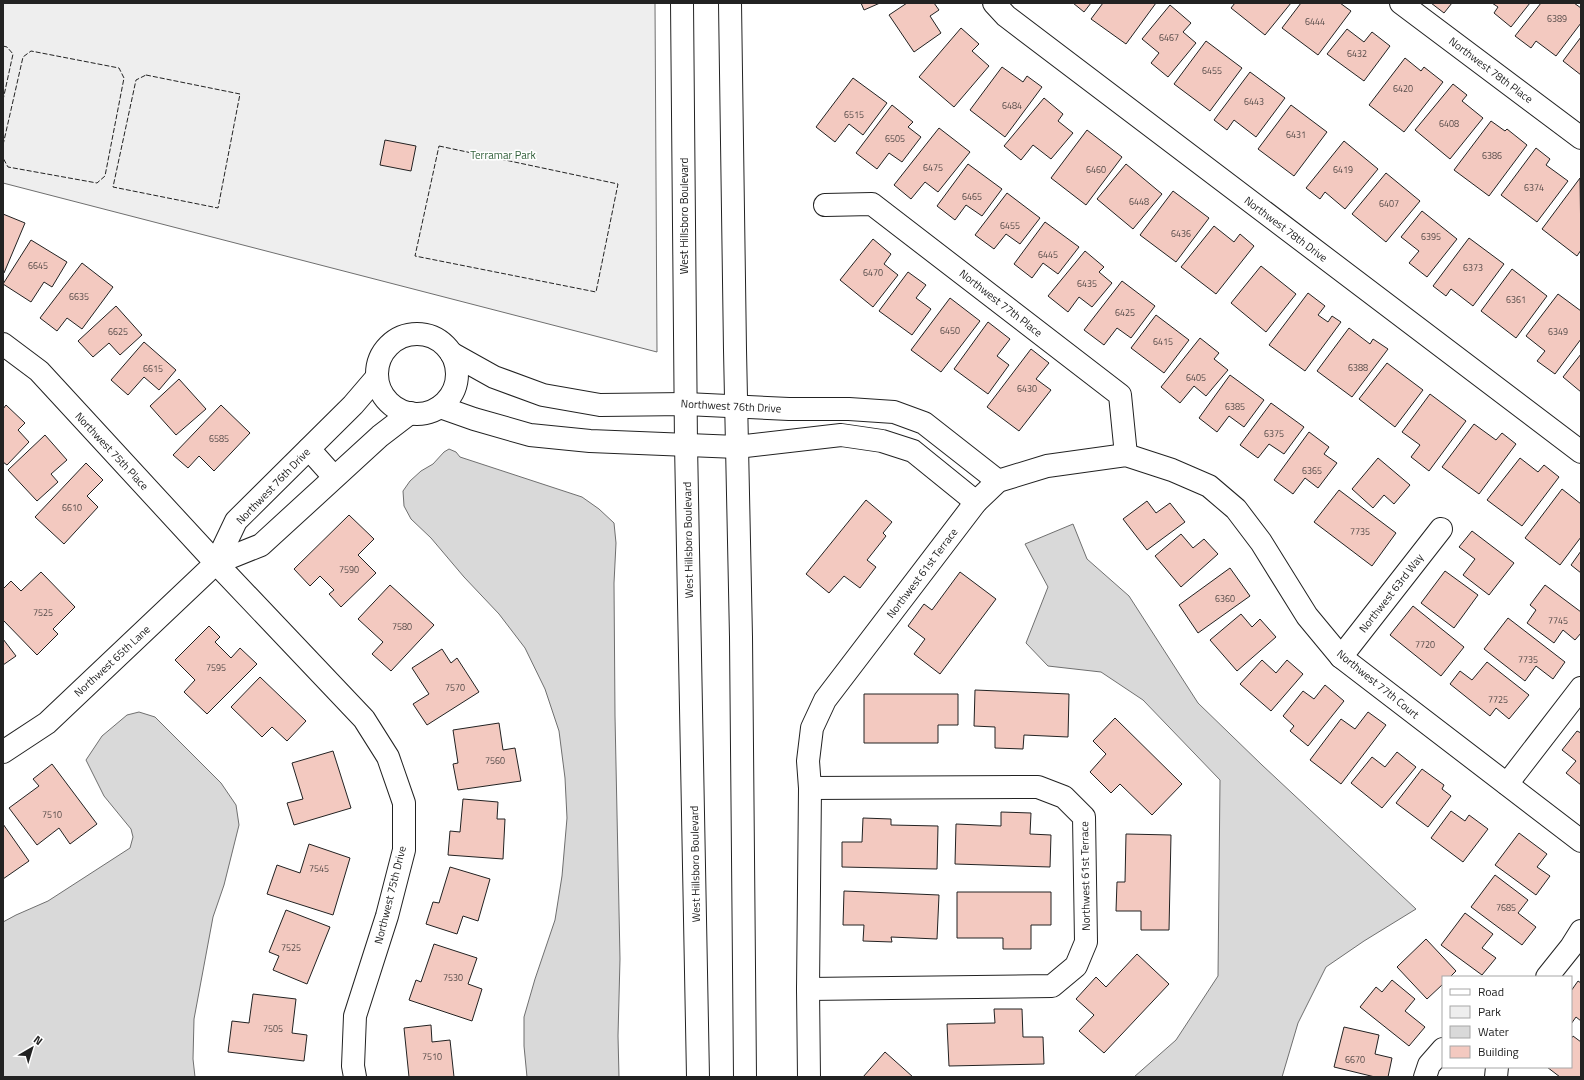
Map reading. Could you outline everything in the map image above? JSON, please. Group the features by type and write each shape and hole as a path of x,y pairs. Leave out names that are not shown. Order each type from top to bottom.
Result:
{"street":[{"name":"West Hillsboro Boulevard","path":"682,3 686,444 698,1077"},
{"path":"730,3 741,636 745,1077"},
{"name":"Northwest 78th Drive","path":"994,3 1006,16 1581,452"},
{"name":"Northwest 78th Place","path":"1401,3 1581,138"},
{"name":"Northwest 77th Place","path":"825,205 872,204 1120,395 1126,455"},
{"path":"417,334 431,336 442,343 451,353 456,364 457,376 449,399 440,407 430,412 420,414 410,413 397,409 387,401 380,390 377,377 378,364 383,351 392,342 404,336 417,334"},
{"name":"Northwest 75th Place","path":"3,344 39,371 216,563"},
{"name":"Northwest 76th Drive","path":"451,353 494,378 543,394 600,404 686,404 789,409 849,409 894,412 924,423 998,481"},
{"name":"Northwest 76th Drive","path":"216,563 236,521 353,405 377,377"},
{"path":"440,407 474,420 530,436 590,441 737,447 841,435 882,441 913,451 976,502"},
{"path":"216,563 261,545 380,436 410,413"},
{"path":"308,449 334,477"},
{"name":"Northwest 61st Terrace","path":"809,1077 808,989 810,788 808,761 812,728 825,700 976,502 998,481 1047,466 1126,455"},
{"name":"Northwest 77th Court","path":"1126,455 1172,470 1209,486 1236,509 1261,542 1307,616 1341,657 1581,841"},
{"name":"Northwest 63rd Way","path":"1341,657 1441,529"},
{"name":"Northwest 65th Lane","path":"3,752 47,723 216,563"},
{"name":"Northwest 75th Drive","path":"216,563 364,719 388,757 404,803 404,850 387,916 355,1016 353,1066 355,1077"},
{"path":"1507,784 1581,688"},
{"name":"Northwest 61st Terrace","path":"808,989 1052,986 1076,966 1086,942 1084,817 1064,797 1038,787 810,788"},
{"path":"1549,976 1571,948 1581,931"},
{"path":"1425,1077 1429,1065 1442,1050"}],"green space":[{"name":"Terramar Park","path":"3,3 655,3 657,352 3,183"}],"water":[{"path":"449,449 456,452 460,457 582,497 599,509 614,523 616,543 614,583 615,716 620,959 618,1036 619,1077 527,1077 524,1046 524,1017 555,920 562,876 567,818 565,778 559,731 545,689 525,648 499,614 464,577 431,538 411,519 404,506 403,491 410,481 421,471 433,464 444,452"},
{"path":"1073,524 1087,559 1129,596 1198,703 1416,909 1364,941 1326,967 1298,1023 1282,1077 1134,1077 1176,1040 1218,976 1220,780 1143,700 1101,672 1048,666 1026,643 1048,587 1025,544"},
{"path":"139,712 155,717 221,783 236,805 239,825 224,885 213,917 194,1019 193,1059 195,1077 3,1077 3,922 48,901 130,848 133,837 131,829 104,796 86,760 102,736 127,715"}],"building":[{"path":"861,3 880,3 864,10"},
{"path":"907,3 934,3 939,10 930,16 941,33 914,52 889,15"},
{"path":"1073,3 1091,3 1084,12"},
{"path":"1103,3 1156,3 1126,44 1091,19"},
{"path":"1235,3 1291,3 1265,35 1231,8"},
{"path":"1301,3 1340,3 1351,11 1318,55 1282,28"},
{"path":"1431,3 1452,3 1444,13"},
{"path":"1492,3 1530,3 1511,27 1494,13 1498,7"},
{"path":"1541,3 1574,3 1581,8 1581,23 1556,56 1536,41 1531,48 1515,36"},
{"path":"1170,5 1191,23 1183,32 1196,43 1168,77 1151,63 1159,53 1142,39"},
{"path":"961,28 979,44 972,51 989,66 954,107 919,77"},
{"path":"1347,29 1364,42 1372,32 1390,46 1364,81 1327,54"},
{"path":"1581,37 1581,75 1563,61"},
{"path":"1206,41 1242,68 1210,111 1174,84"},
{"path":"1405,58 1421,71 1424,67 1443,82 1404,132 1369,105"},
{"path":"1002,67 1023,82 1027,76 1042,87 1005,137 970,110"},
{"path":"1250,72 1285,98 1256,137 1234,120 1227,130 1214,120"},
{"path":"853,78 887,103 863,135 849,124 835,142 816,127"},
{"path":"1453,84 1467,95 1462,101 1483,118 1450,159 1415,130"},
{"path":"1044,98 1063,114 1058,121 1073,133 1051,159 1033,145 1021,160 1004,146"},
{"path":"892,105 913,122 908,127 921,137 902,162 889,153 877,169 856,153"},
{"path":"1291,105 1327,132 1294,176 1258,149"},
{"path":"1491,121 1505,131 1507,129 1527,145 1489,196 1454,170"},
{"path":"939,128 970,152 938,192 925,182 911,199 894,185"},
{"path":"1087,130 1122,157 1086,205 1051,178"},
{"path":"385,140 416,146 411,171 380,165"},
{"path":"1344,141 1378,169 1345,209 1325,192 1320,199 1306,188"},
{"path":"1536,148 1550,159 1546,165 1568,181 1537,222 1501,195"},
{"path":"968,164 1002,189 982,216 966,205 955,220 937,206"},
{"path":"1126,164 1162,194 1133,229 1097,199"},
{"path":"1386,173 1420,201 1386,242 1352,214"},
{"path":"1580,178 1581,250 1577,256 1542,229"},
{"path":"1173,191 1209,218 1176,262 1140,235"},
{"path":"1007,193 1040,218 1020,244 1006,234 994,249 975,235"},
{"path":"1422,211 1457,239 1427,277 1409,263 1419,251 1401,237"},
{"path":"3,214 25,223 4,273 3,272"},
{"path":"1045,222 1079,247 1058,274 1043,263 1032,278 1014,264"},
{"path":"1214,226 1234,242 1240,234 1254,246 1216,294 1181,267"},
{"path":"1469,238 1504,264 1473,306 1451,289 1446,296 1433,286"},
{"path":"873,239 891,254 884,264 898,275 873,307 840,280"},
{"path":"31,240 67,262 52,287 44,282 31,302 3,284"},
{"path":"1085,251 1104,267 1099,272 1112,283 1092,307 1079,297 1068,312 1048,296"},
{"path":"82,263 113,287 82,329 67,318 57,331 40,318"},
{"path":"1261,266 1296,294 1266,332 1231,303"},
{"path":"1512,269 1547,296 1516,338 1481,311"},
{"path":"908,272 926,285 916,298 931,309 912,335 879,311"},
{"path":"1122,281 1155,306 1131,338 1117,328 1104,345 1084,330"},
{"path":"1308,293 1325,306 1318,315 1328,322 1332,316 1341,322 1305,371 1269,345"},
{"path":"1558,294 1581,311 1581,339 1555,374 1537,361 1545,351 1526,336"},
{"path":"950,298 980,321 941,372 911,350"},
{"path":"116,306 142,335 120,355 109,343 93,357 78,341"},
{"path":"1156,315 1189,340 1164,373 1131,348"},
{"path":"988,322 1010,339 997,356 1009,365 988,394 954,369"},
{"path":"1349,328 1370,344 1373,339 1388,349 1352,397 1317,371"},
{"path":"1200,338 1219,353 1214,359 1228,370 1206,396 1194,386 1180,403 1161,387"},
{"path":"144,342 176,370 159,390 144,377 128,395 111,380"},
{"path":"1031,349 1049,363 1036,379 1051,390 1019,431 987,407"},
{"path":"1581,354 1581,392 1563,377"},
{"path":"1387,363 1423,390 1395,427 1359,399"},
{"path":"1230,375 1264,400 1244,427 1229,416 1217,432 1199,418"},
{"path":"179,379 206,409 176,435 150,406"},
{"path":"1430,394 1466,421 1429,471 1411,457 1420,445 1402,432"},
{"path":"1271,403 1304,427 1284,454 1269,444 1258,458 1240,445"},
{"path":"6,405 25,423 18,430 29,442 7,465 3,462 3,409"},
{"path":"221,405 250,433 214,471 199,456 188,468 173,455"},
{"path":"1474,424 1496,440 1502,433 1516,444 1479,494 1442,467"},
{"path":"1309,432 1329,447 1324,454 1337,463 1318,488 1305,478 1293,494 1274,480"},
{"path":"45,435 67,460 51,474 58,482 37,501 8,470"},
{"path":"1378,458 1410,485 1394,504 1384,495 1373,508 1352,489"},
{"path":"1520,458 1538,472 1544,465 1559,477 1522,526 1487,500"},
{"path":"86,463 103,480 87,496 98,507 64,544 35,517"},
{"path":"1562,489 1581,504 1581,537 1560,565 1525,538"},
{"path":"1339,490 1396,533 1372,566 1314,522"},
{"path":"866,500 892,522 883,533 886,536 867,560 876,567 860,588 844,576 829,593 806,574"},
{"path":"1147,501 1156,513 1170,503 1185,522 1147,550 1123,519"},
{"path":"349,515 374,539 358,555 376,573 341,607 329,594 334,590 320,576 310,586 294,569"},
{"path":"1472,531 1514,563 1489,595 1463,575 1475,559 1459,547"},
{"path":"1181,534 1193,548 1204,539 1218,554 1181,587 1155,556"},
{"path":"1581,551 1581,573 1571,565"},
{"path":"1230,568 1250,596 1198,633 1179,605"},
{"path":"1445,571 1478,595 1454,628 1421,603"},
{"path":"41,572 75,607 53,629 58,634 37,655 3,620 3,589 11,581 21,591"},
{"path":"960,572 996,599 940,674 914,654 925,639 908,626 924,604 932,610"},
{"path":"390,585 434,625 391,671 372,654 383,642 358,619"},
{"path":"1545,585 1581,612 1581,633 1575,640 1563,630 1554,643 1527,623 1536,610 1530,605"},
{"path":"1413,606 1464,647 1441,676 1390,635"},
{"path":"1241,614 1252,627 1260,619 1276,637 1237,671 1210,640"},
{"path":"1508,618 1565,662 1553,679 1536,666 1525,681 1484,649"},
{"path":"209,626 220,637 215,642 231,658 240,648 257,664 207,714 184,692 195,680 175,660"},
{"path":"3,639 16,656 3,665"},
{"path":"442,649 451,663 457,658 479,692 427,725 413,704 429,694 412,668"},
{"path":"1262,660 1276,673 1287,660 1303,674 1271,711 1240,684"},
{"path":"1487,662 1529,695 1509,719 1496,708 1490,716 1450,684 1460,671 1472,680"},
{"path":"260,677 306,721 287,741 272,727 262,737 231,707"},
{"path":"1325,685 1344,701 1308,746 1290,731 1294,726 1283,716 1303,691 1314,699"},
{"path":"975,690 1069,694 1068,737 1024,735 1023,749 995,748 995,727 974,726"},
{"path":"864,694 958,694 958,725 938,725 938,743 864,743"},
{"path":"1368,712 1386,725 1341,784 1310,760 1341,719 1355,729"},
{"path":"1115,718 1182,784 1152,815 1120,784 1111,793 1090,772 1106,754 1093,741"},
{"path":"499,723 503,750 515,748 521,781 458,790 453,764 458,763 453,730"},
{"path":"1577,731 1581,733 1581,785 1566,773 1576,761 1562,750"},
{"path":"333,751 351,808 294,825 287,803 303,799 292,763"},
{"path":"1397,752 1416,767 1382,808 1351,783 1372,757 1385,767"},
{"path":"52,764 97,824 70,844 59,828 37,845 9,808 39,786 33,779"},
{"path":"1422,769 1444,785 1442,789 1451,796 1428,827 1396,803"},
{"path":"463,799 498,802 497,819 505,819 503,859 448,855 450,831 460,832"},
{"path":"1451,811 1465,821 1469,815 1488,829 1463,862 1431,838"},
{"path":"1001,812 1031,813 1030,834 1051,835 1050,867 955,864 956,824 1001,826"},
{"path":"863,818 891,819 891,825 938,826 937,869 842,867 842,842 862,842"},
{"path":"3,824 29,861 3,879"},
{"path":"1519,833 1547,854 1537,867 1550,876 1536,895 1495,865"},
{"path":"1126,834 1171,835 1169,930 1141,930 1141,911 1116,911 1117,882 1125,882"},
{"path":"309,844 350,858 333,915 267,894 277,865 300,873"},
{"path":"450,867 490,879 478,921 463,916 457,934 426,924 433,902 439,903"},
{"path":"1495,875 1528,900 1518,913 1536,927 1522,945 1471,907"},
{"path":"844,891 939,895 937,939 891,937 892,942 863,941 864,925 843,925"},
{"path":"957,892 1051,892 1051,925 1031,925 1031,949 1003,949 1003,938 957,938"},
{"path":"286,910 330,927 307,984 273,970 279,956 269,952"},
{"path":"1465,913 1493,934 1482,948 1496,958 1482,975 1441,945"},
{"path":"1426,939 1456,971 1451,976 1442,976 1442,985 1427,999 1397,967"},
{"path":"434,944 477,958 468,984 482,989 472,1021 409,1000 416,980 421,982"},
{"path":"1137,954 1169,984 1104,1053 1079,1031 1094,1015 1076,999 1096,977 1106,987"},
{"path":"1392,980 1415,999 1405,1011 1425,1027 1409,1046 1360,1007 1376,987 1382,992"},
{"path":"1578,981 1581,983 1581,1021 1576,1017 1572,1023 1572,990"},
{"path":"253,994 296,999 292,1033 307,1035 304,1061 228,1052 232,1021 249,1023"},
{"path":"994,1009 1022,1009 1023,1037 1043,1037 1044,1064 949,1066 947,1024 995,1023"},
{"path":"431,1025 432,1042 450,1040 454,1077 409,1077 404,1028"},
{"path":"1344,1027 1379,1035 1375,1054 1392,1058 1388,1077 1375,1077 1334,1067"},
{"path":"1573,1036 1581,1042 1581,1077 1560,1077 1548,1068 1572,1068"},
{"path":"885,1052 913,1077 863,1077"}],"fence":[{"path":"3,46 7,47 13,54 3,100"},
{"path":"3,145 23,57 31,51 119,68 124,78 105,176 97,183 8,167 3,158"},
{"path":"146,75 240,94 218,208 113,187 136,80 146,75"},
{"path":"439,146 618,184 596,292 415,256 439,146"}]}
